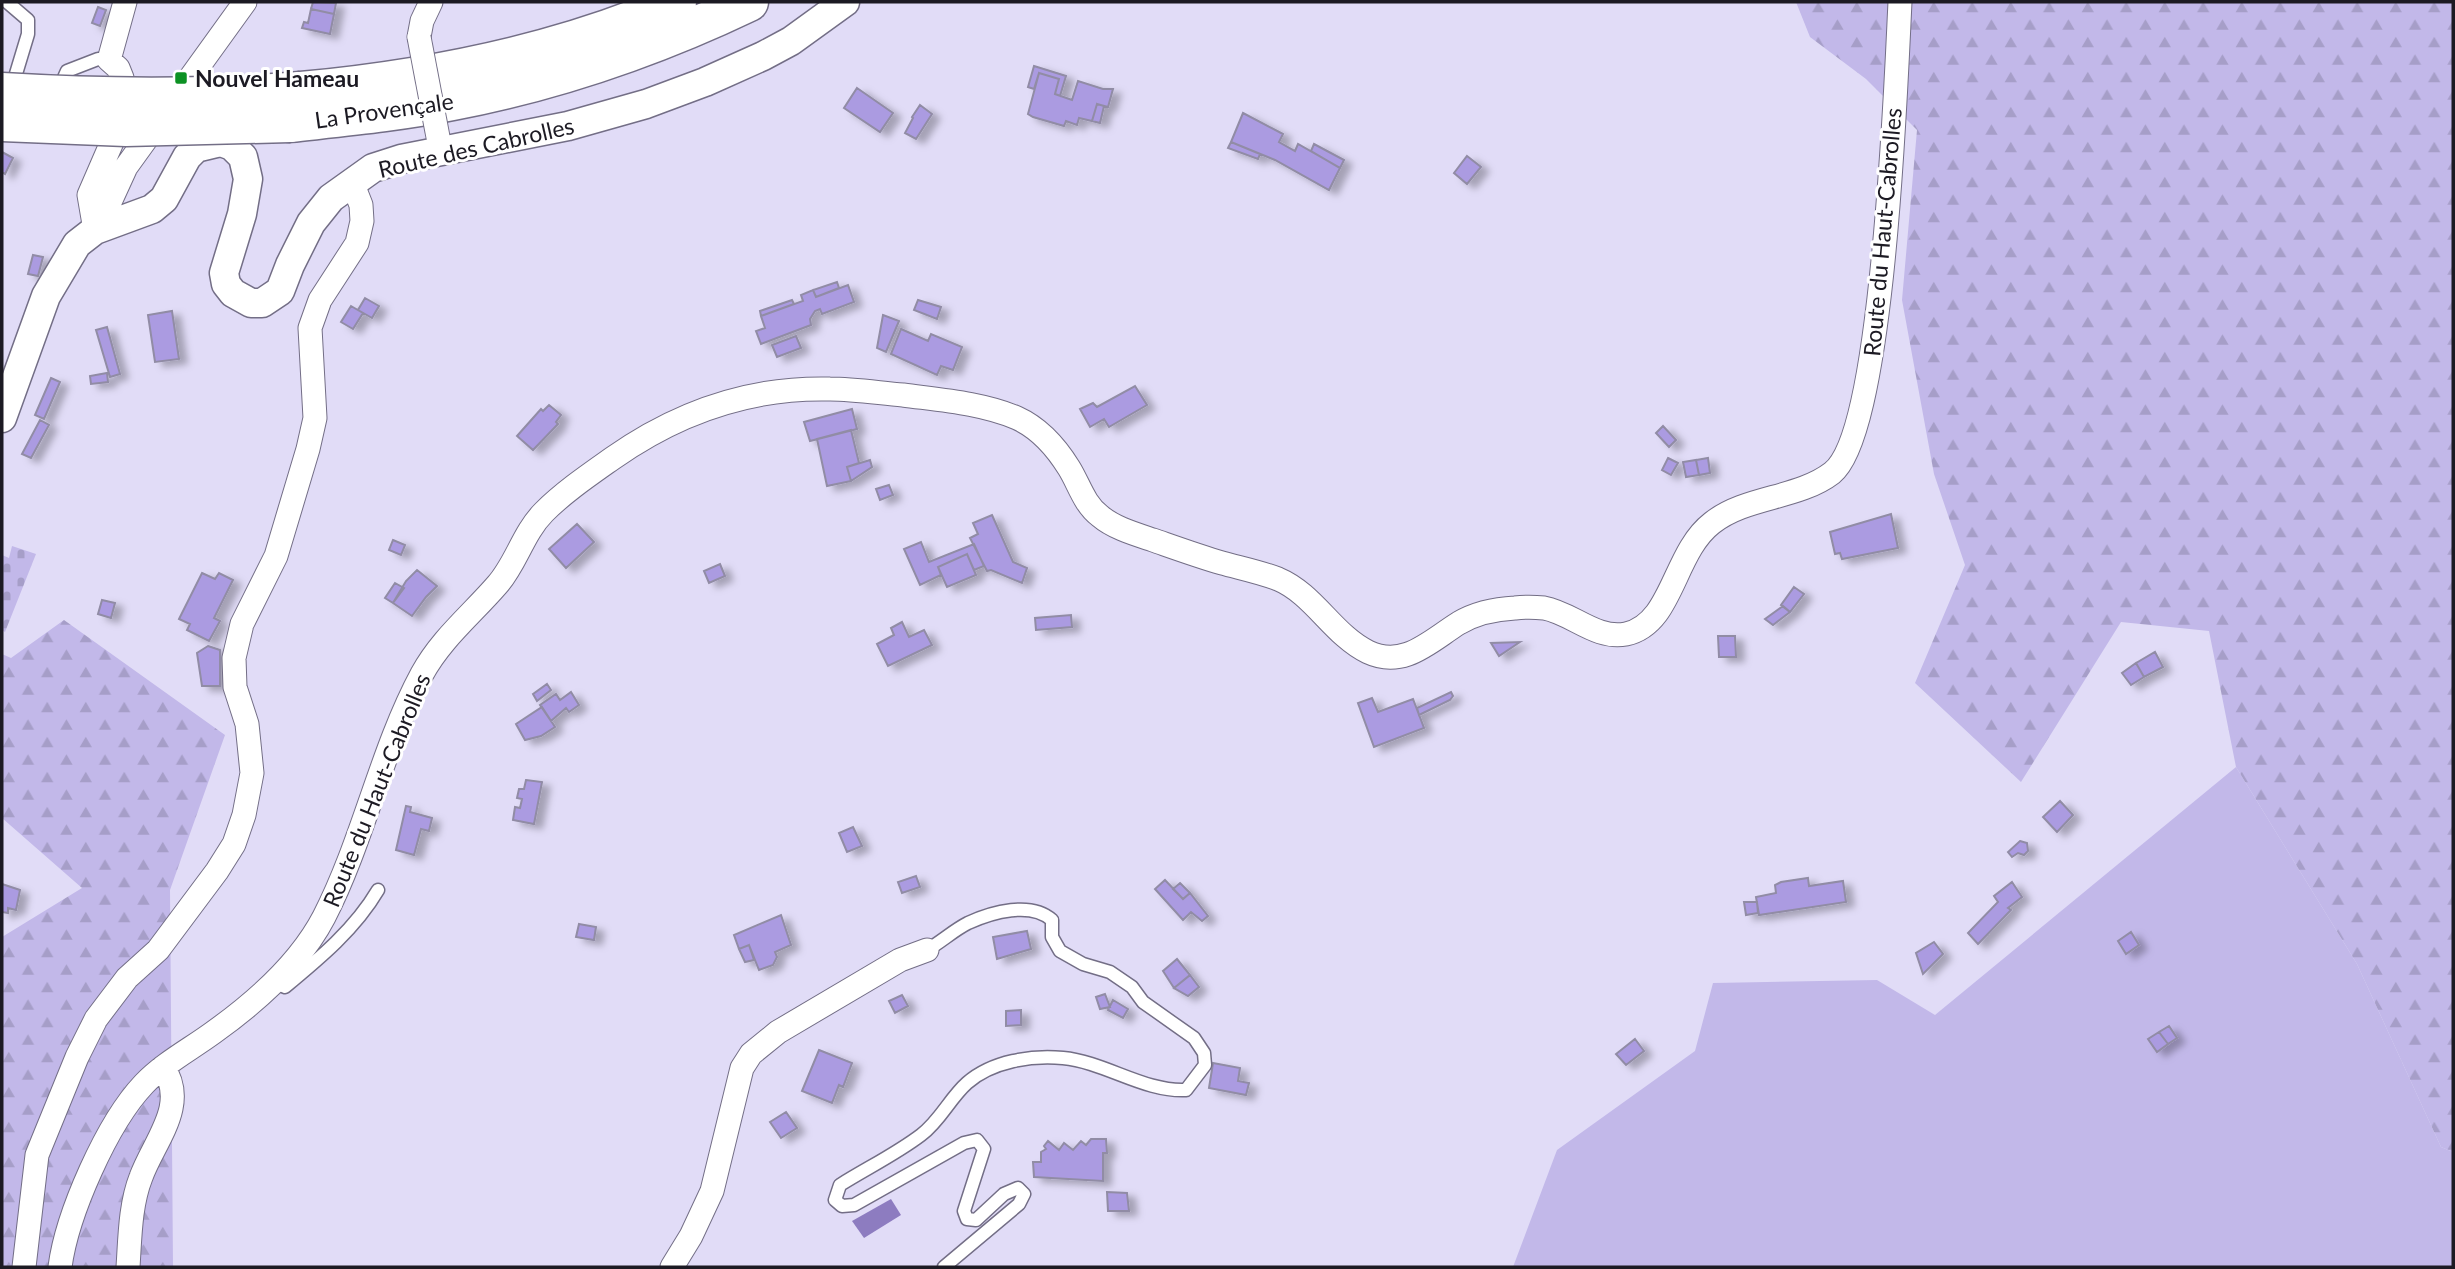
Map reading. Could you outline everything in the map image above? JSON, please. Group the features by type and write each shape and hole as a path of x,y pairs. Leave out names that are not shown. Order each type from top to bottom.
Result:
{"highway":[{"name":"La Provençale","path":"11,117 126,127 295,107 416,77 497,61 578,39 677,2"},
{"name":"La Provençale","path":"295,107 372,114 453,101 600,64 659,42 749,2"}],"street":[{"path":"102,227 89,195 112,142 122,78 118,68 109,60 125,2"},
{"path":"102,227 126,167 245,2"},
{"path":"431,2 422,21 419,37 440,144"},
{"name":"Route des Cabrolles","path":"2,418 47,296 77,244 102,227 152,209 164,199 187,157 196,148 221,142 232,146 243,157 248,178 242,214 224,273 226,284 233,293 251,303 262,303 280,291 311,223 331,198 373,168 440,144 568,126 675,93 791,41 845,2"},
{"name":"Route du Haut-Cabrolles","path":"60,1267 63,1245 77,1206 116,1121 142,1085 163,1067 220,1028 273,982 291,963 322,920 364,823 411,695 437,650 505,577 538,516 591,474 673,421 735,399 827,388 960,402 1015,417 1040,432 1066,462 1086,500 1101,518 1123,529 1206,559 1275,578 1295,588 1363,650 1382,657 1403,657 1427,646 1481,612 1546,608 1600,632 1624,635 1650,623 1663,606 1680,564 1695,541 1715,520 1831,474 1846,458 1856,429 1867,379 1882,273 1900,2"},
{"path":"24,1267 37,1155 77,1057 96,1019 127,978 158,950 217,871 234,844 244,815 252,773 247,724 235,687 234,658 242,624 276,556 308,449 315,418 310,328 320,300 357,243 362,221 361,205 352,182"},
{"path":"672,1267 691,1236 712,1191 742,1068 751,1054 778,1032 900,960 927,950"},
{"path":"128,1267 130,1230 140,1178 168,1122 173,1096 170,1078 163,1067"}],"lane":[{"path":"7,2 28,20 28,34 15,74 11,117"},
{"path":"11,117 67,71 98,59 109,60"},
{"path":"273,982 285,987 328,951 367,909 378,890"},
{"path":"927,950 967,923 991,915 1028,909 1045,913 1052,920 1052,937 1060,951 1083,964 1110,972 1132,987 1143,1002 1194,1038 1204,1054 1205,1065 1186,1090 1175,1090 1133,1079 1090,1063 1063,1058 1039,1057 994,1066 967,1083 924,1133 889,1157 839,1185 835,1200 842,1206 854,1205 964,1143 977,1140 984,1149 964,1211 967,1219 976,1220 1004,1194 1018,1188 1024,1194 1019,1204 944,1267"}],"green space":[{"path":"1796,2 2453,2 2453,1152 2441,1147 2357,964 2236,767 2209,631 2121,622 2021,782 1915,683 1965,565 1934,474 1902,300 1917,130 1866,79 1810,37"},
{"path":"12,546 36,554 5,632 2,630 2,555 9,558"},
{"path":"64,620 225,735 170,890 173,1267 2,1267 2,937 82,888 2,818 2,654 11,658"},
{"path":"2236,767 2357,964 2441,1147 2453,1152 2453,1267 1513,1267 1557,1150 1695,1051 1713,983 1877,980 1935,1015"}],"shaded area":[{"path":"891,1199 901,1215 864,1238 852,1221"}],"building":[{"path":"313,2 336,3 334,14 311,9"},
{"path":"98,7 106,10 100,26 92,23"},
{"path":"311,9 334,14 330,34 302,28 304,22 308,23"},
{"path":"1034,66 1066,76 1060,96 1055,94 1059,79 1039,73 1034,89 1028,87"},
{"path":"1039,73 1059,79 1055,94 1072,100 1078,81 1103,89 1113,89 1108,107 1097,104 1092,121 1079,118 1077,125 1066,121 1064,126 1033,117 1028,114"},
{"path":"857,88 893,113 880,132 844,108"},
{"path":"1097,104 1104,106 1100,123 1092,121"},
{"path":"920,105 932,114 916,139 905,133"},
{"path":"1243,113 1283,134 1279,142 1295,151 1298,144 1340,168 1329,190 1275,160 1231,142"},
{"path":"1231,142 1260,154 1258,159 1228,148"},
{"path":"1314,144 1344,160 1340,168 1311,151"},
{"path":"2,152 13,158 5,174 2,172"},
{"path":"1467,156 1481,167 1467,184 1454,173"},
{"path":"33,255 43,257 38,276 28,274"},
{"path":"837,282 839,288 816,297 813,290"},
{"path":"848,285 854,302 822,314 820,309 815,311 810,319 811,325 761,344 756,331 765,328 761,316 803,301 801,295 813,290 816,297"},
{"path":"365,298 379,306 372,318 358,310"},
{"path":"792,300 794,304 761,316 760,311"},
{"path":"918,300 941,307 937,319 914,310"},
{"path":"351,306 363,313 353,329 341,322"},
{"path":"172,311 179,359 155,362 148,315"},
{"path":"883,315 899,321 886,352 877,348"},
{"path":"107,327 120,374 110,377 96,330"},
{"path":"901,329 928,341 931,334 962,347 953,370 941,366 937,375 891,354"},
{"path":"796,336 801,348 777,357 772,345"},
{"path":"107,373 108,382 91,384 90,376"},
{"path":"51,378 60,382 44,419 35,415"},
{"path":"1135,386 1147,405 1109,427 1104,419 1090,427 1080,409 1093,403 1097,407"},
{"path":"549,405 561,415 556,422 558,424 533,450 517,436 541,409 543,411"},
{"path":"852,409 857,429 810,441 804,422"},
{"path":"40,420 49,425 31,458 22,454"},
{"path":"1663,426 1676,440 1669,447 1656,433"},
{"path":"851,430 859,463 847,467 851,481 827,486 817,439"},
{"path":"1668,458 1678,463 1671,475 1662,470"},
{"path":"1708,458 1710,473 1699,475 1696,460"},
{"path":"870,460 872,467 851,481 847,467"},
{"path":"1696,460 1699,475 1686,477 1683,462"},
{"path":"889,485 893,495 880,500 876,489"},
{"path":"1891,514 1898,548 1842,559 1840,553 1835,554 1830,532"},
{"path":"992,515 1013,562 1027,568 1022,583 991,570 987,571 970,538 978,534 973,523"},
{"path":"577,524 594,542 566,568 549,549"},
{"path":"393,540 405,545 401,555 389,550"},
{"path":"921,542 929,562 974,544 984,566 974,570 967,554 938,567 941,575 920,585 904,549"},
{"path":"967,554 976,575 947,587 938,567"},
{"path":"720,564 725,576 709,583 704,571"},
{"path":"417,570 437,586 412,616 393,603 406,581"},
{"path":"202,573 215,579 219,573 233,580 214,618 220,621 209,641 187,630 190,624 179,619"},
{"path":"395,583 404,588 393,603 385,598"},
{"path":"1794,587 1804,594 1790,612 1781,605"},
{"path":"102,600 115,603 111,618 98,614"},
{"path":"1783,606 1790,612 1773,625 1765,619"},
{"path":"1071,615 1072,627 1036,630 1035,618"},
{"path":"902,622 909,637 924,630 932,645 888,666 877,644 894,635 891,628"},
{"path":"1718,636 1735,636 1736,657 1719,657"},
{"path":"1520,642 1499,656 1491,643"},
{"path":"208,646 220,650 220,686 202,686 197,653"},
{"path":"2155,652 2163,667 2144,677 2136,663"},
{"path":"2136,663 2144,677 2131,685 2122,673"},
{"path":"547,684 551,690 537,701 533,694"},
{"path":"571,692 579,705 569,712 566,708 551,721 540,705 556,694 560,700"},
{"path":"1451,692 1453,696 1450,700 1419,715 1417,708"},
{"path":"1372,698 1378,712 1413,699 1424,728 1374,747 1358,703"},
{"path":"542,707 555,727 541,736 525,740 516,724"},
{"path":"526,780 542,782 534,824 513,820 515,807 520,808 522,799 517,798 519,789 524,789"},
{"path":"2060,801 2073,815 2057,832 2043,817"},
{"path":"406,806 411,807 410,812 432,818 429,831 421,829 414,855 396,850"},
{"path":"853,827 862,846 847,852 839,833"},
{"path":"2020,841 2027,843 2028,851 2024,855 2018,853 2012,857 2008,852"},
{"path":"916,876 920,887 902,893 898,882"},
{"path":"1808,878 1809,886 1843,881 1846,902 1759,915 1756,897 1776,893 1775,885 1781,882"},
{"path":"1165,880 1183,899 1190,893 1208,916 1202,921 1191,912 1183,920 1155,889"},
{"path":"2012,882 2022,897 2008,908 2011,910 1978,944 1968,933 1998,902 1994,896"},
{"path":"1180,883 1190,893 1183,899 1173,889"},
{"path":"2,884 20,890 16,910 8,908 8,913 2,912"},
{"path":"1744,902 1757,902 1758,913 1746,915"},
{"path":"781,915 791,945 775,952 777,957 773,965 759,970 749,945 739,949 734,935"},
{"path":"579,924 596,927 594,940 576,937"},
{"path":"1027,931 1031,949 997,959 993,937"},
{"path":"2131,932 2139,945 2126,954 2118,941"},
{"path":"1934,942 1943,954 1923,974 1916,953"},
{"path":"749,945 754,960 745,962 739,949"},
{"path":"1177,959 1190,975 1174,988 1163,971"},
{"path":"1190,975 1199,987 1188,996 1174,988"},
{"path":"1105,994 1110,1007 1100,1009 1096,997"},
{"path":"902,995 908,1006 895,1013 889,1001"},
{"path":"1113,1000 1128,1009 1123,1018 1108,1010"},
{"path":"1021,1010 1021,1025 1006,1026 1006,1011"},
{"path":"2169,1026 2177,1038 2168,1044 2159,1032"},
{"path":"2159,1032 2168,1044 2157,1052 2148,1039"},
{"path":"1635,1039 1644,1051 1626,1065 1616,1054"},
{"path":"819,1050 852,1063 843,1087 839,1085 832,1103 802,1091"},
{"path":"1213,1063 1240,1068 1238,1081 1249,1083 1246,1095 1209,1088"},
{"path":"786,1112 797,1128 781,1138 770,1122"},
{"path":"1091,1139 1106,1139 1103,1181 1034,1177 1033,1162 1041,1162 1041,1152 1046,1149 1044,1146 1048,1141 1059,1150 1064,1143 1073,1150 1081,1141 1086,1145"},
{"path":"1107,1192 1127,1193 1129,1211 1108,1211"}],"place":[{"name":"Nouvel Hameau","path":"181,78"}]}
